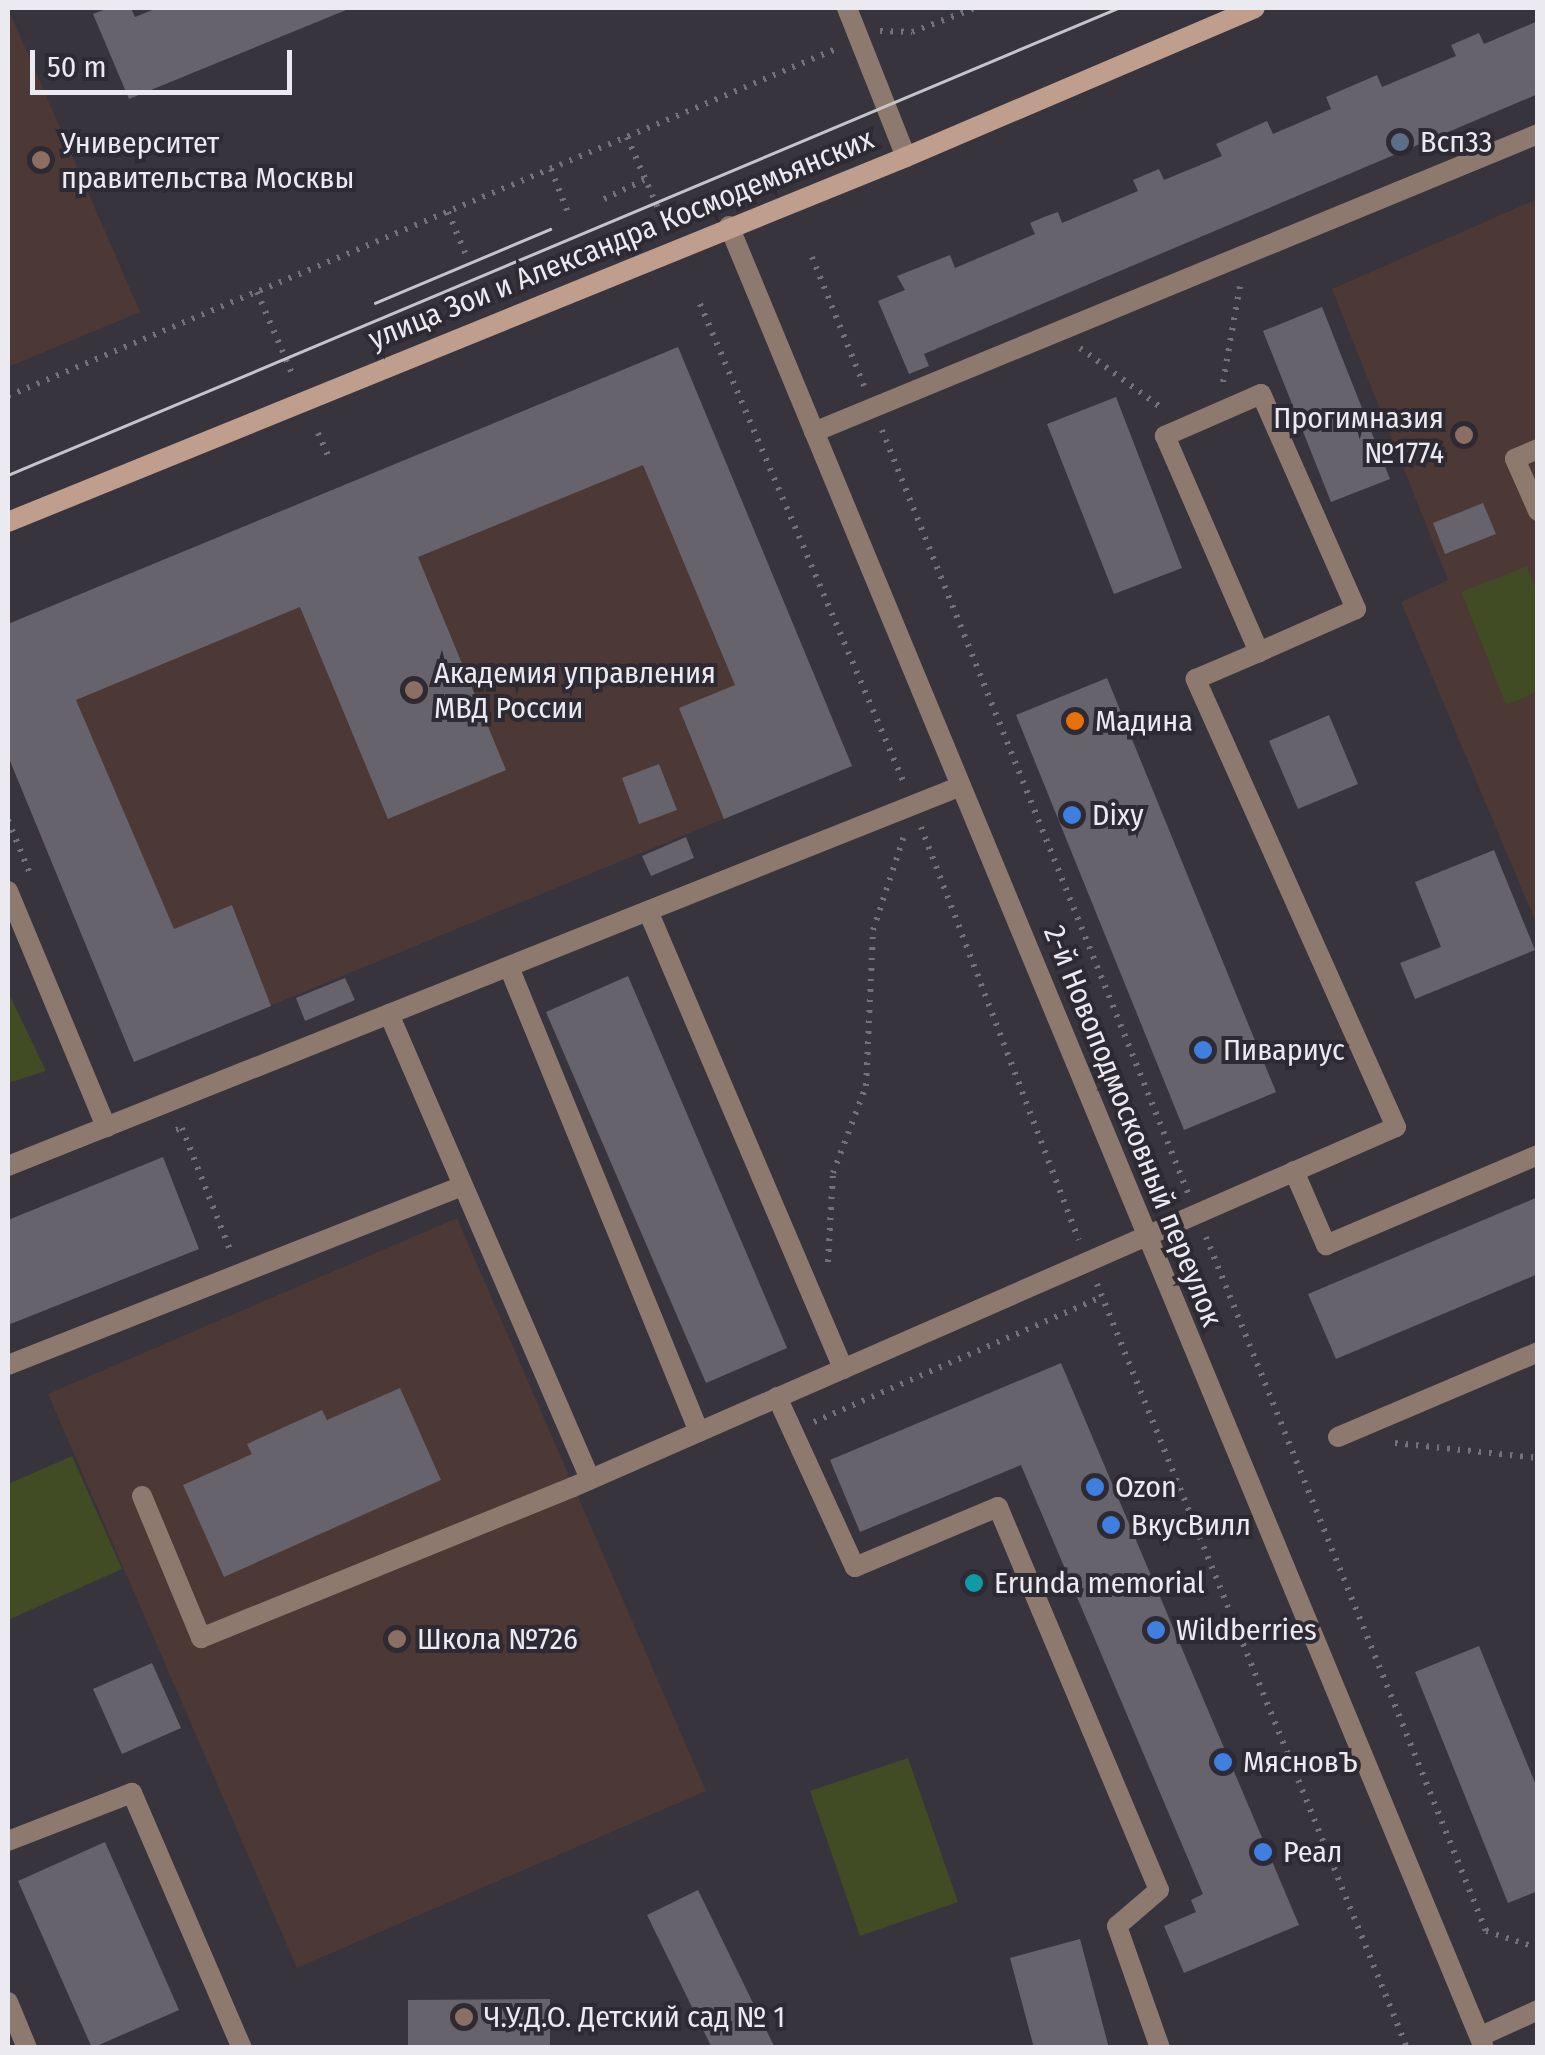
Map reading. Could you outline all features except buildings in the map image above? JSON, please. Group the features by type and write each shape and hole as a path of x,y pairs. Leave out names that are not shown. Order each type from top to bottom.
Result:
{"main road":[{"name":"улица Зои и Александра Космодемьянских","path":"8,522 906,157 1255,8"}],"street":[{"path":"846,8 906,157"},
{"path":"814,432 1538,134"},
{"name":"2-й Новоподмосковный переулок","path":"730,226 1144,1236 1482,2042"},
{"path":"142,1496 202,1638 590,1480 1396,1127 1196,679 1259,652 1356,610 1261,394 1164,436 1259,652"},
{"path":"1538,450 1515,459 1538,511"},
{"path":"8,1166 961,786"},
{"path":"8,891 106,1127"},
{"path":"648,911 843,1368"},
{"path":"508,967 698,1432"},
{"path":"389,1014 590,1480"},
{"path":"1294,1171 1326,1245 1538,1155"},
{"path":"8,1364 461,1187"},
{"path":"1338,1437 1538,1352"},
{"path":"777,1397 854,1568 998,1507 1159,1890 1118,1926 1160,2048"},
{"path":"8,1841 132,1793 242,2048"},
{"path":"8,2002 27,2048"},
{"path":"1482,2042 1538,2010"}],"path":[{"path":"8,396 890,26 912,32 975,8"},
{"path":"627,136 660,214"},
{"path":"551,168 568,212"},
{"path":"604,198 646,180"},
{"path":"448,212 466,255"},
{"path":"1217,413 1246,256"},
{"path":"812,257 1486,1931 1538,1948"},
{"path":"257,292 296,384"},
{"path":"700,304 912,806 1102,1297 1407,2048"},
{"path":"1059,332 1186,427"},
{"path":"318,434 330,460"},
{"path":"828,1268 833,1173 866,1086 872,930 912,806"},
{"path":"168,1133 182,1128 239,1274"},
{"path":"792,1430 1102,1297"},
{"path":"1294,1455 1338,1437 1538,1458"}],"shaded area":[{"name":"Университет правительства Москвы","path":"8,8 140,312 8,367"},
{"name":"Прогимназия №1774","path":"1537,199 1537,925 1401,602 1448,580 1332,289"},
{"name":"Академия управления МВД России","path":"678,347 852,766 134,1062 8,756 8,624"},
{"name":"Школа №726","path":"457,1218 706,1791 297,1968 48,1394"}],"green space":[{"path":"1527,566 1537,591 1537,692 1506,705 1461,592"},
{"path":"8,992 46,1071 8,1083"},
{"path":"72,1456 122,1569 8,1620 8,1484"},
{"path":"908,1758 958,1902 860,1936 810,1791"}],"tram line":[{"path":"8,475 1118,8"},
{"path":"375,303 550,229"}],"place":[{"name":"Всп33","path":"1400,142"},
{"name":"Университет правительства Москвы","path":"41,160"},
{"name":"Прогимназия №1774","path":"1464,435"},
{"name":"Академия управления МВД России","path":"414,690"},
{"name":"Мадина","path":"1075,721"},
{"name":"Dixy","path":"1072,815"},
{"name":"Пивариус","path":"1203,1050"},
{"name":"Ozon","path":"1095,1487"},
{"name":"ВкусВилл","path":"1111,1525"},
{"name":"Erunda memorial","path":"974,1583"},
{"name":"Wildberries","path":"1156,1630"},
{"name":"Школа №726","path":"397,1639"},
{"name":"МясновЪ","path":"1223,1762"},
{"name":"Реал","path":"1263,1852"},
{"name":"Ч.У.Д.О. Детский сад № 1","path":"464,2017"}]}
